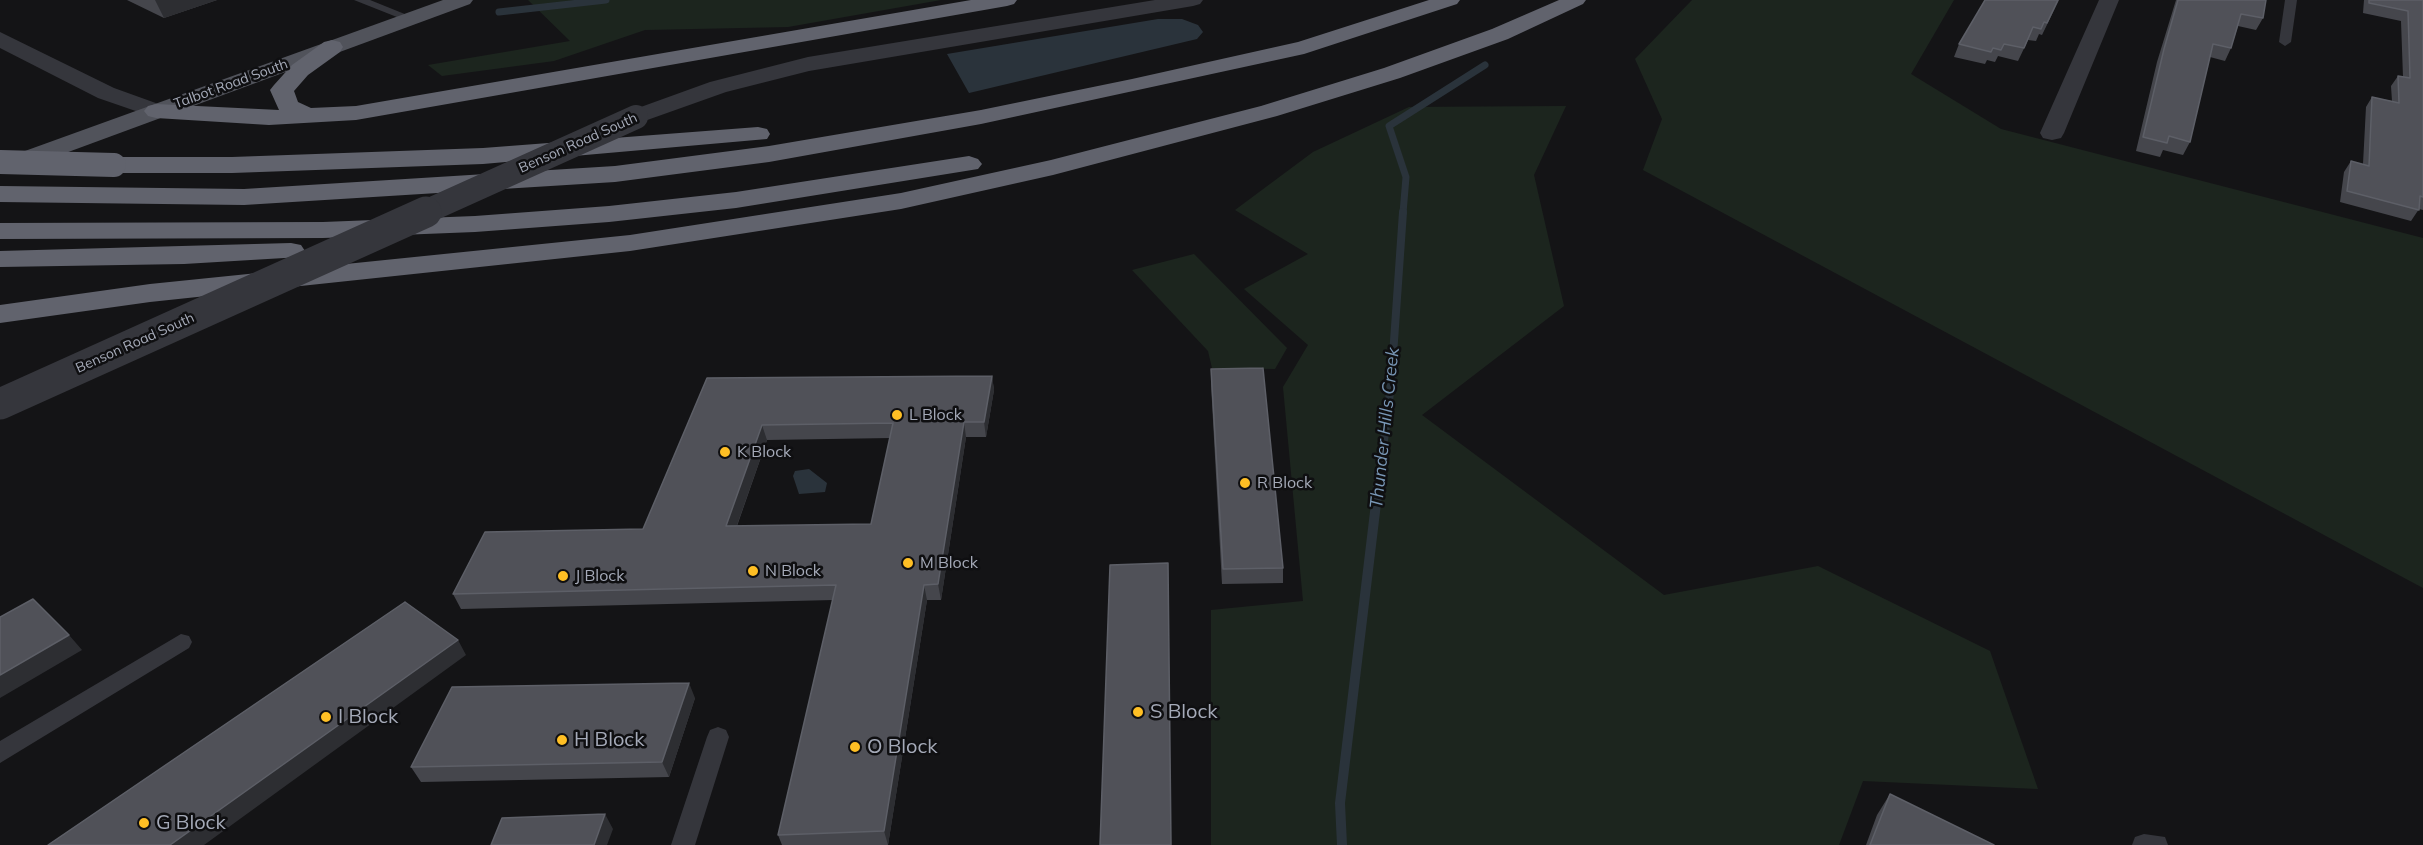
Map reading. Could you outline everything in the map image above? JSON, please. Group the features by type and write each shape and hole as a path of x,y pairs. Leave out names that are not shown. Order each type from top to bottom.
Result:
{"highway":[{"path":"156,111 269,118 356,113 1008,0"},
{"path":"0,194 244,196 615,174 769,154 880,136 1132,86 1304,47 1450,0"},
{"path":"0,231 323,230 475,224 609,214 849,185 956,167 1108,134 1355,64 1538,0"},
{"path":"0,314 150,293 630,243 901,201 1053,167 1281,108 1392,73 1500,34 1576,0"},
{"path":"309,117 288,106 282,90 300,70 332,47"},
{"path":"0,162 232,165 483,156 798,130 978,105 1194,62 1304,47"},
{"path":"0,259 184,256 392,244 493,235 609,214"}],"main road":[{"name":"Talbot Road South","path":"0,169 463,0"}],"street":[{"name":"Benson Road South","path":"0,404 636,117 718,87 808,64 1193,0"},
{"path":"2052,133 2109,0"},
{"path":"0,39 106,93 156,111"}],"lane":[{"path":"360,0 411,19"},
{"path":"2285,42 2291,0"},
{"path":"0,753 181,642"},
{"path":"683,845 718,737"},
{"path":"2144,845 2156,845"}],"shaded area":[{"path":"528,0 941,0 788,27 645,30 554,61 442,76 428,65 570,41"},
{"path":"1692,0 1954,0 1911,74 2001,129 2423,238 2423,588 1643,170 1662,119 1635,59"},
{"path":"1158,19 1182,19 1198,25 1203,32 1197,39 969,93 947,54"},
{"path":"1566,106 1534,175 1564,306 1422,415 1664,595 1818,566 1990,651 2038,789 1863,781 1839,845 1211,845 1211,610 1303,601 1283,387 1308,345 1244,289 1308,254 1235,210 1313,152 1409,107"},
{"path":"1194,254 1287,348 1275,369 1212,368 1208,351 1132,270"},
{"path":"809,469 827,483 825,492 799,494 793,476 795,471"}],"building":[{"path":"1985,0 2058,0 2047,23 2044,22 2041,29 2033,27 2024,48 2004,44 2001,50 1993,48 1991,52 1959,44"},
{"path":"2178,0 2266,0 2263,18 2241,14 2231,48 2213,44 2190,142 2169,136 2167,143 2143,137"},
{"path":"2369,0 2423,0 2423,197 2420,196 2419,210 2347,191 2351,161 2369,166 2372,97 2399,103 2398,76 2410,78 2408,11 2369,3"},
{"name":"R Block","path":"1263,368 1283,568 1223,569 1211,369"},
{"path":"992,376 984,422 964,422 938,584 924,585 884,831 778,835 836,585 453,594 485,532 643,529 707,378","holes":["893,423 871,524 726,526 762,425"]},
{"name":"S Block","path":"1168,563 1171,845 1100,845 1110,565"},
{"path":"33,599 69,635 0,675 0,617"},
{"path":"405,602 458,640 170,845 48,845"},
{"name":"H Block","path":"689,683 662,762 411,767 452,687"},
{"path":"1890,794 1994,845 1870,845"},
{"path":"605,814 594,845 491,845 502,818"}],"waterway":[{"name":"Thunder Hills Creek","path":"499,12 606,0"},
{"name":"Thunder Hills Creek","path":"1403,213 1406,177 1389,126 1485,65"},
{"name":"Thunder Hills Creek","path":"1378,489 1391,384 1403,212"},
{"name":"Thunder Hills Creek","path":"1342,845 1340,803 1378,487"}],"place":[{"name":"L Block","path":"897,415"},
{"name":"K Block","path":"725,452"},
{"name":"R Block","path":"1245,483"},
{"name":"M Block","path":"908,563"},
{"name":"N Block","path":"753,571"},
{"name":"J Block","path":"563,576"},
{"name":"S Block","path":"1138,712"},
{"name":"I Block","path":"326,717"},
{"name":"H Block","path":"562,740"},
{"name":"O Block","path":"855,747"},
{"name":"G Block","path":"144,823"}]}
